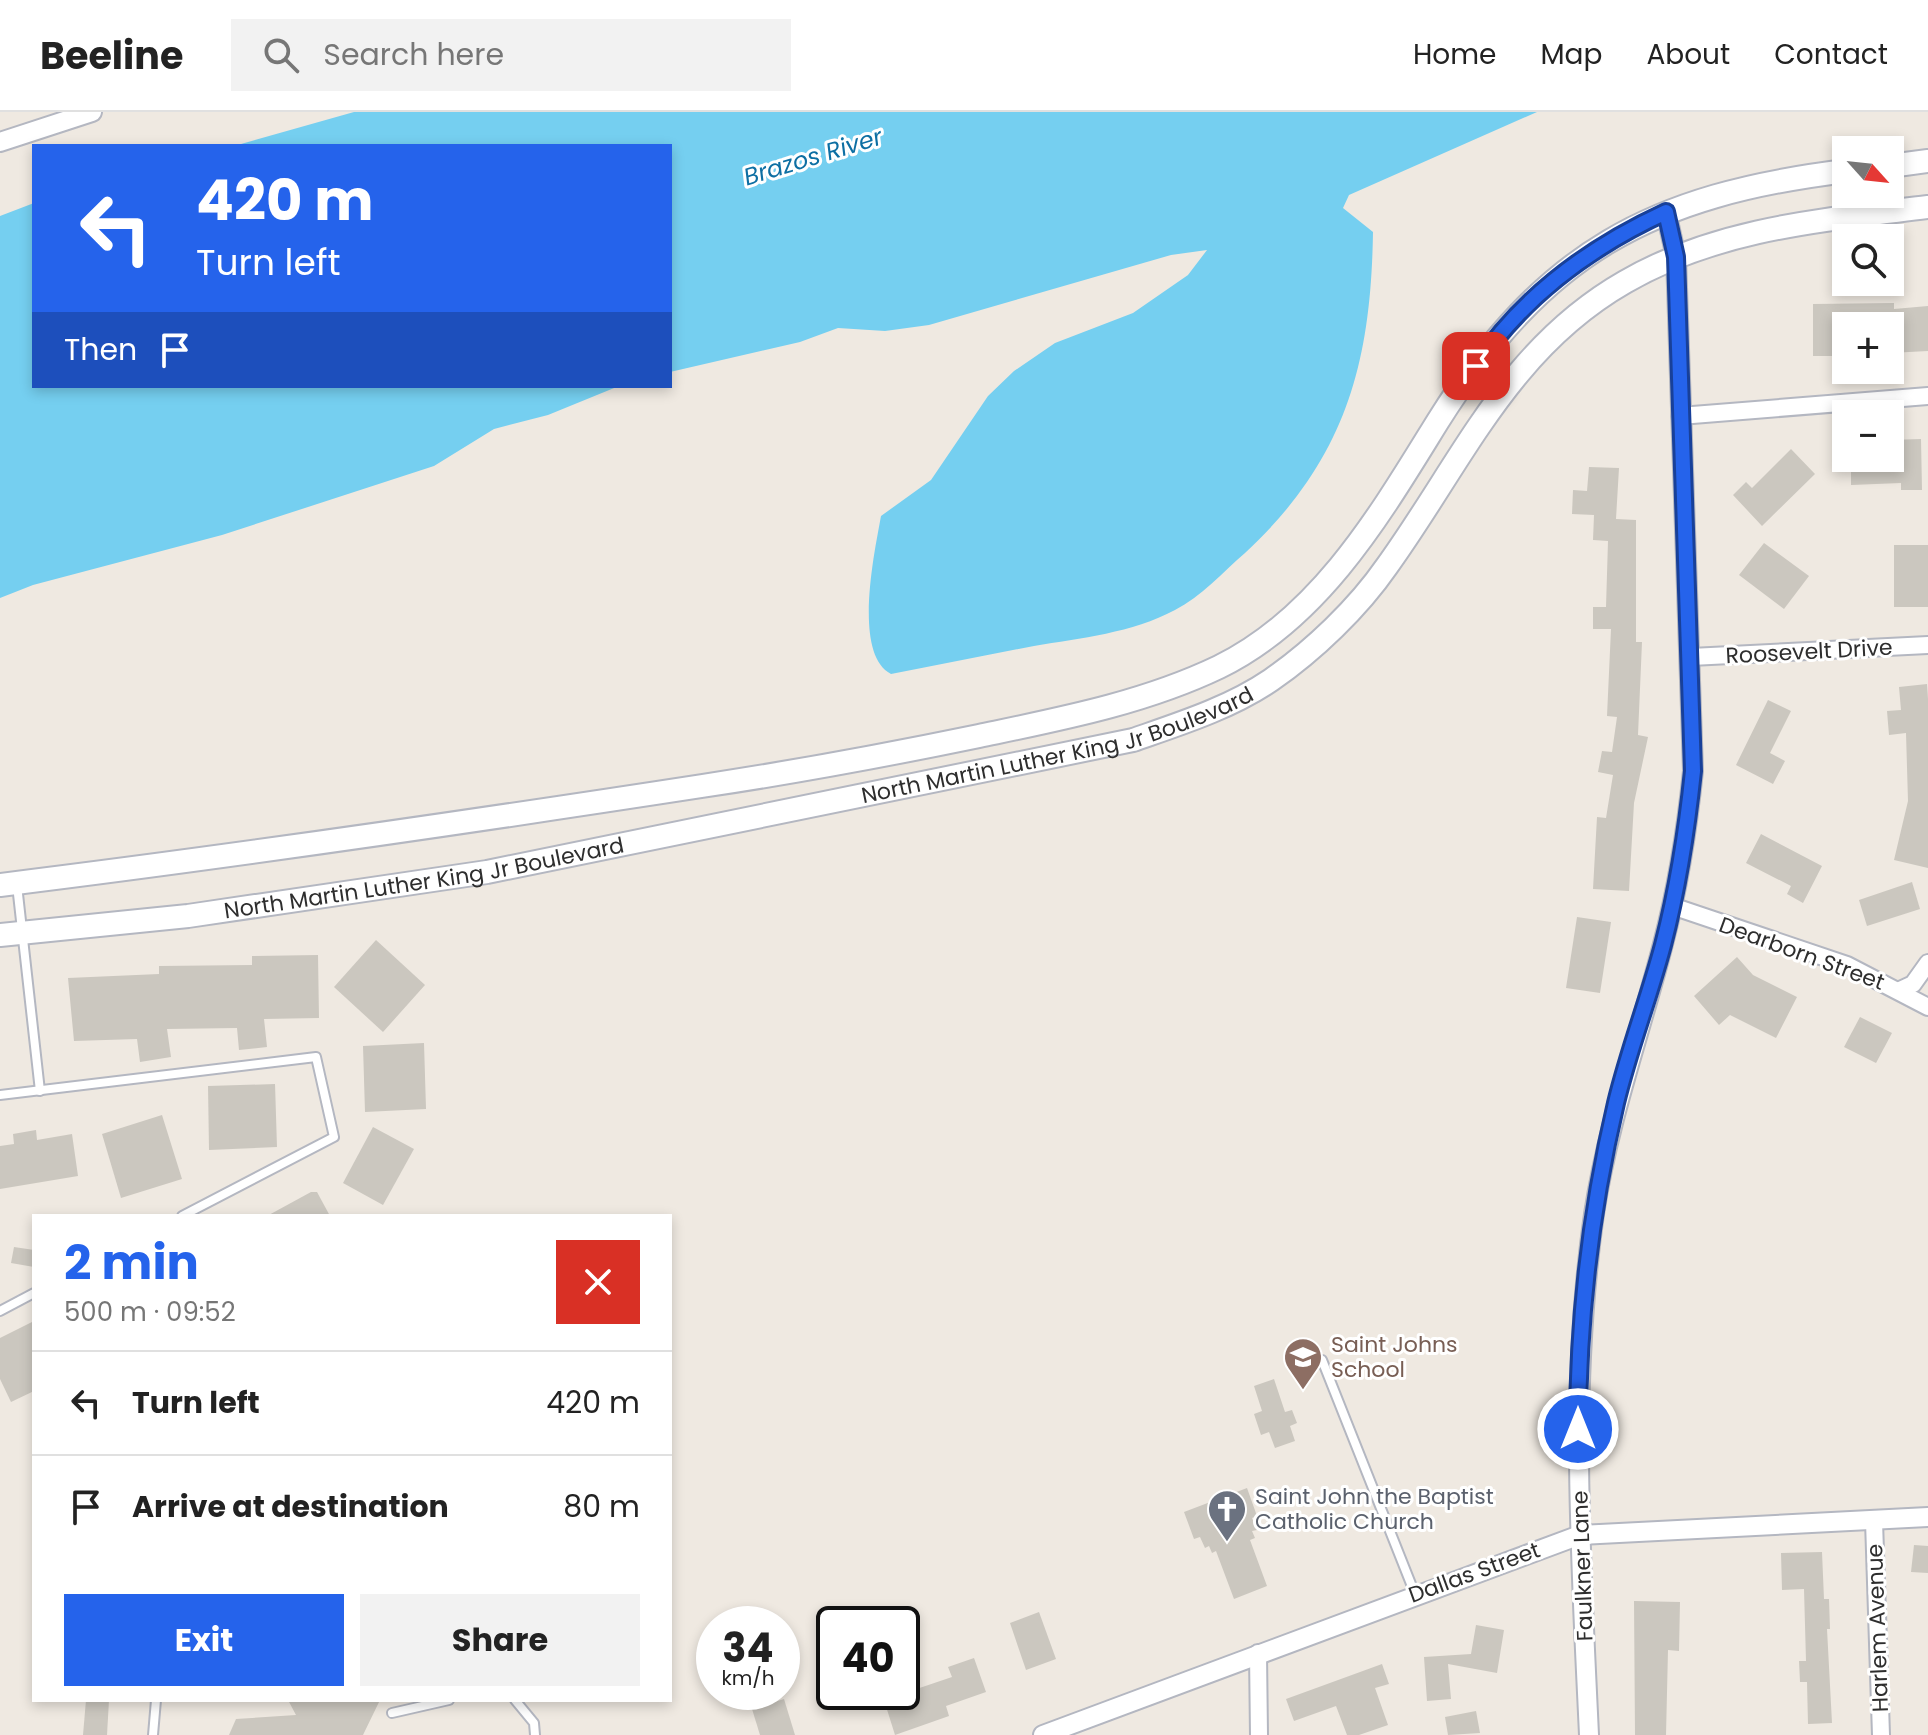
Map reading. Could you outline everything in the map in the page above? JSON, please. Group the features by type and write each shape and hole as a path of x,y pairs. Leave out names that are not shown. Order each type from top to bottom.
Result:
{"main road":[{"path":"1904,164 1928,161"},
{"name":"North Martin Luther King Jr Boulevard","path":"8,884 289,849 823,768 1088,713 1222,665 1284,622 1338,572 1394,493 1493,341 1539,293 1616,234 1666,212 1742,187 1832,173"},
{"name":"North Martin Luther King Jr Boulevard","path":"11,934 188,916 487,872 1133,740 1199,716 1271,680 1331,628 1386,568 1507,384 1565,325 1624,282 1676,257 1780,225 1928,207"}],"street":[{"path":"0,142 92,112"},
{"name":"Faulkner Lane","path":"1589,1735 1580,1535 1578,1379 1595,1212 1616,1102 1672,906 1687,832 1693,771 1676,257 1666,212"},
{"path":"1680,416 1928,396"},
{"name":"Roosevelt Drive","path":"1691,657 1928,645"},
{"name":"Dearborn Street","path":"1672,906 1847,965 1928,1007"},
{"path":"1900,990 1913,984 1928,963"},
{"name":"Dallas Street","path":"1043,1735 1580,1535 1928,1517"},
{"name":"Harlem Avenue","path":"1874,1521 1881,1735"},
{"path":"1258,1653 1259,1735"}],"lane":[{"path":"8,884 11,934 40,1091"},
{"path":"0,1089 0,1095 40,1091 316,1057 334,1137 186,1214"},
{"path":"0,1311 32,1294"},
{"path":"1322,1360 1415,1594"},
{"path":"153,1735 156,1702"},
{"path":"392,1713 440,1702"},
{"path":"517,1702 534,1723 535,1735"}],"water":[{"name":"Brazos River","path":"354,112 1537,112 1349,195 1343,208 1373,232 1366,325 1346,408 1329,446 1307,482 1279,518 1212,584 1175,610 1124,629 891,674 879,663 872,646 869,624 871,576 881,516 931,480 988,396 1014,371 1055,343 1133,313 1188,275 1207,250 1171,255 929,325 885,331 838,328 800,342 672,372 672,144 241,144"},
{"path":"32,204 32,388 614,388 548,415 494,429 434,466 222,535 33,585 0,598 0,216"}],"building":[{"path":"1894,303 1894,309 1928,306 1928,351 1904,352 1904,312 1832,312 1832,356 1813,356 1813,304"},
{"path":"1921,439 1922,490 1901,490 1901,483 1851,485 1851,472 1904,472 1904,440"},
{"path":"1791,449 1815,474 1762,526 1733,495 1746,482 1752,488"},
{"path":"1589,467 1619,468 1616,519 1636,520 1636,642 1642,642 1638,735 1648,737 1634,803 1629,891 1593,889 1597,817 1606,818 1613,775 1598,772 1602,751 1612,752 1617,717 1607,716 1611,629 1593,629 1593,607 1606,607 1608,541 1593,540 1594,515 1572,514 1573,490 1587,491"},
{"path":"1764,543 1809,576 1784,609 1739,575"},
{"path":"1894,545 1928,545 1928,607 1894,607"},
{"path":"1927,684 1928,868 1894,860 1908,801 1906,733 1889,735 1887,711 1901,710 1899,687"},
{"path":"1768,700 1791,711 1770,753 1785,761 1773,784 1736,765"},
{"path":"1761,834 1822,866 1803,903 1787,894 1791,886 1746,863"},
{"path":"1912,882 1920,909 1867,926 1859,900"},
{"path":"1577,917 1611,922 1600,993 1566,988"},
{"path":"376,940 425,985 383,1032 334,987"},
{"path":"318,955 319,1018 264,1019 267,1047 239,1050 237,1028 167,1029 171,1057 140,1062 137,1039 74,1041 68,978 159,974 159,966 252,965 252,956"},
{"path":"1737,957 1753,975 1797,997 1776,1038 1730,1015 1719,1025 1694,996"},
{"path":"1860,1017 1892,1033 1876,1063 1844,1047"},
{"path":"424,1043 426,1109 365,1112 363,1046"},
{"path":"275,1084 277,1147 209,1150 208,1086"},
{"path":"162,1115 182,1179 121,1198 102,1134"},
{"path":"373,1127 414,1149 383,1205 343,1183"},
{"path":"36,1130 37,1140 72,1134 78,1176 0,1189 0,1146 14,1144 13,1134"},
{"path":"311,1192 317,1192 329,1214 271,1214"},
{"path":"14,1247 32,1250 32,1267 11,1263"},
{"path":"32,1322 32,1392 11,1402 0,1379 0,1338"},
{"path":"1274,1379 1285,1412 1292,1410 1297,1423 1290,1426 1295,1441 1275,1448 1269,1432 1261,1435 1254,1414 1262,1411 1254,1386"},
{"name":"Saint John the Baptist Catholic Church","path":"1247,1488 1257,1516 1252,1518 1257,1530 1252,1531 1255,1538 1250,1540 1267,1586 1234,1599 1216,1551 1212,1553 1209,1546 1205,1548 1200,1537 1194,1539 1184,1512"},
{"path":"1914,1545 1928,1546 1928,1573 1911,1572"},
{"path":"1822,1552 1824,1599 1829,1599 1830,1629 1827,1629 1832,1723 1808,1724 1807,1682 1800,1682 1799,1661 1806,1661 1804,1589 1782,1590 1781,1553"},
{"path":"1634,1601 1680,1602 1679,1651 1668,1650 1666,1735 1635,1735"},
{"path":"1039,1612 1056,1659 1026,1670 1010,1623"},
{"path":"1476,1625 1504,1630 1497,1673 1448,1664 1451,1699 1427,1701 1424,1657 1471,1654"},
{"path":"974,1658 986,1692 946,1706 949,1716 895,1735 887,1710 920,1710 920,1688 952,1677 948,1667"},
{"path":"1382,1664 1389,1684 1375,1688 1388,1725 1359,1735 1347,1735 1336,1706 1294,1721 1286,1699"},
{"path":"86,1702 109,1702 107,1735 83,1735"},
{"path":"289,1702 379,1702 363,1735 229,1735 236,1719 296,1715"},
{"path":"752,1710 787,1710 795,1735 760,1735"},
{"path":"1476,1711 1480,1733 1448,1735 1445,1717"}],"place":[{"name":"Saint Johns School","path":"1303,1391"},
{"name":"Saint John the Baptist Catholic Church","path":"1227,1543"}],"route":[{"path":"1476,366 1493,341 1549,283 1616,234 1666,212 1676,257 1694,721 1693,771 1687,832 1672,906 1616,1102 1595,1212 1584,1298 1578,1429"}]}
